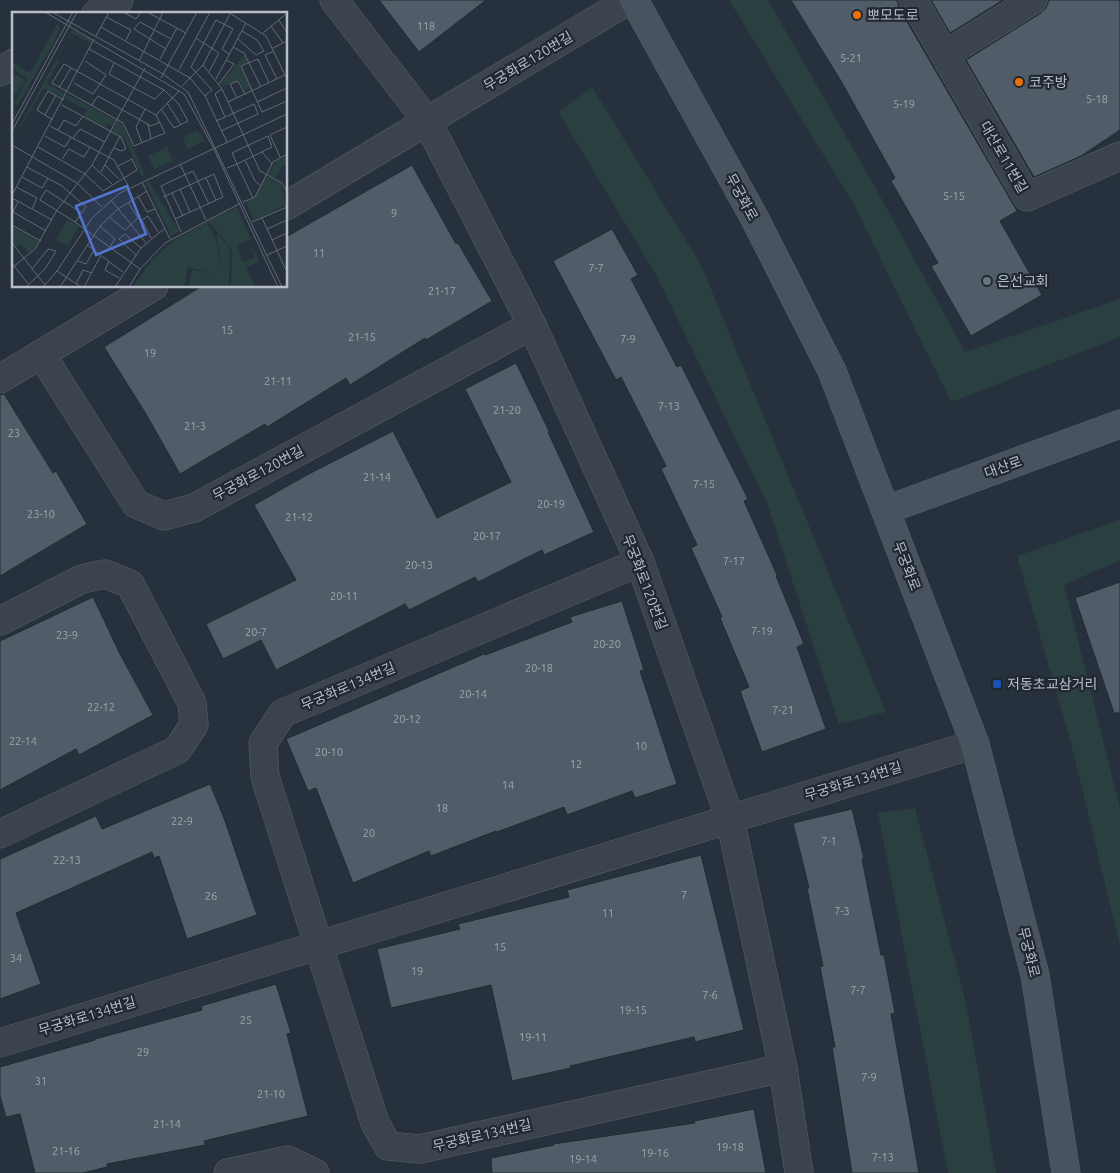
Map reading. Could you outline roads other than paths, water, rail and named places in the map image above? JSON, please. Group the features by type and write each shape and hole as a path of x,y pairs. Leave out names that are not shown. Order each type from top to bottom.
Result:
{"main road":[{"name":"무궁화로","path":"634,0 755,220 832,371 975,744 1035,975 1066,1173"},
{"name":"대산로","path":"886,510 1120,424"}],"street":[{"name":"무궁화로120번길","path":"334,0 427,121 532,324 640,562 730,819"},
{"name":"무궁화로120번길","path":"288,205 628,0"},
{"name":"대산로11번길","path":"913,0 946,54 1027,197 1120,156"},
{"path":"946,54 1033,0"},
{"path":"0,72 12,64"},
{"path":"0,379 151,288"},
{"name":"무궁화로120번길","path":"41,354 136,504 164,516 194,508 532,324"},
{"name":"무궁화로134번길","path":"640,562 283,714 263,743 265,777 375,1123 388,1146 420,1149 783,1068"},
{"path":"0,621 82,579 105,574 130,584 192,703 194,725 177,750 0,834"},
{"name":"무궁화로134번길","path":"0,1043 975,744"},
{"path":"730,819 783,1068 799,1173"},
{"path":"228,1173 288,1160 314,1172"}],"place":[{"name":"뽀모도로","path":"857,15"},
{"name":"코주방","path":"1019,82"},
{"name":"은선교회","path":"987,281"},
{"name":"저동초교삼거리","path":"997,684"}]}
